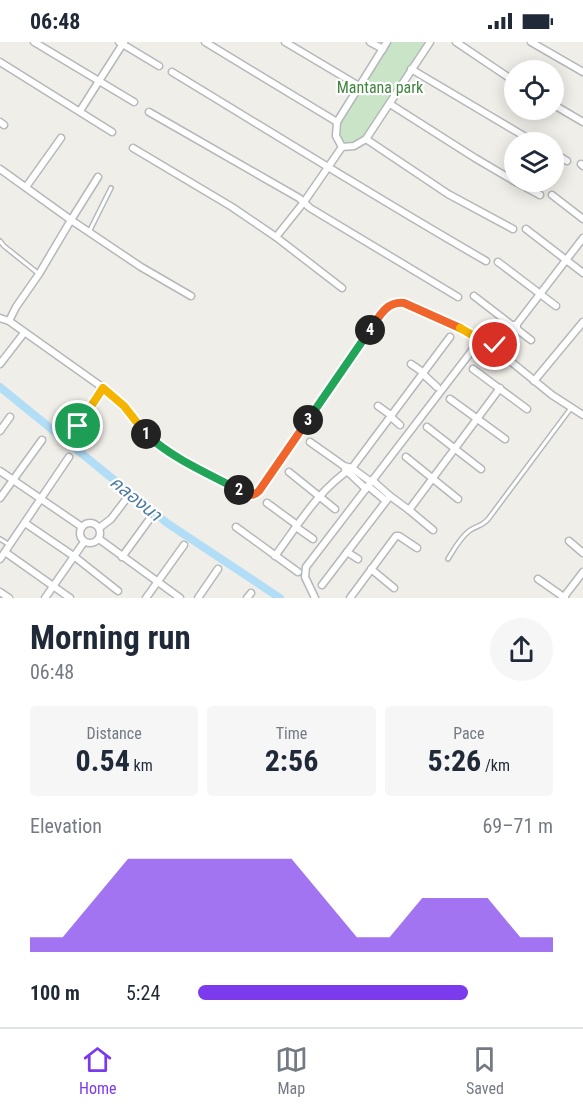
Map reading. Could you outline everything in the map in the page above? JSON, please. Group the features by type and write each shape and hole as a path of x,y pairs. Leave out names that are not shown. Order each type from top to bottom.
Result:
{"street":[{"path":"34,42 134,102"},
{"path":"205,42 337,122"},
{"path":"285,42 359,86"},
{"path":"370,42 383,49"},
{"path":"342,147 336,136 337,122 387,42"},
{"path":"276,237 304,202 342,147 354,146 366,139 430,42"},
{"path":"456,42 504,74"},
{"path":"531,42 583,72"},
{"path":"80,111 122,43 159,66"},
{"path":"0,62 112,132"},
{"path":"411,69 517,132"},
{"path":"172,72 486,261"},
{"path":"390,104 504,174"},
{"path":"564,111 583,122"},
{"path":"149,112 304,202 310,208 458,297"},
{"path":"26,187 61,138"},
{"path":"366,139 448,194 513,229"},
{"path":"134,148 232,207 276,237 342,288"},
{"path":"0,169 141,267 191,296"},
{"path":"9,321 98,177"},
{"path":"535,192 540,195"},
{"path":"552,195 583,219"},
{"path":"526,229 583,273"},
{"path":"496,349 583,238"},
{"path":"498,262 556,306"},
{"path":"474,296 531,340"},
{"path":"0,318 9,321 103,388 124,406 160,447 176,458 249,495 255,495 259,491 386,307 396,302 404,303 463,329 496,349 552,395 581,411"},
{"path":"534,381 583,322"},
{"path":"0,364 24,333"},
{"path":"275,556 319,497 347,469 391,417 450,337"},
{"path":"315,598 305,577 306,567 480,340"},
{"path":"411,364 437,387"},
{"path":"473,369 527,409"},
{"path":"409,510 500,388"},
{"path":"450,399 505,439"},
{"path":"378,406 400,425"},
{"path":"0,431 10,417"},
{"path":"428,428 481,469"},
{"path":"0,498 42,440"},
{"path":"310,442 388,499 409,510 433,530"},
{"path":"0,559 69,457"},
{"path":"406,457 458,499"},
{"path":"0,471 82,527"},
{"path":"289,472 335,509"},
{"path":"99,528 111,519 127,498"},
{"path":"322,585 388,499"},
{"path":"267,503 313,539"},
{"path":"122,557 149,520"},
{"path":"25,523 75,557 118,591"},
{"path":"89,523 96,525 101,531 99,539 92,544 84,542 80,535 82,527 89,523"},
{"path":"236,526 298,572"},
{"path":"350,598 396,536 417,548"},
{"path":"99,539 180,598"},
{"path":"569,541 583,553"},
{"path":"45,598 84,542"},
{"path":"146,598 184,545"},
{"path":"5,552 70,598"},
{"path":"347,552 358,559"},
{"path":"198,598 218,569"},
{"path":"370,569 394,588"},
{"path":"538,579 564,598 583,572"},
{"path":"0,592 9,598"}],"lane":[{"path":"89,232 111,188"},
{"path":"0,241 39,274"},
{"path":"78,426 103,388"},
{"path":"448,559 470,531 483,525 489,518 571,407"},
{"path":"0,539 10,545"}],"green space":[{"name":"Mantana park","path":"387,42 430,42 365,139 354,146 341,144 337,122"}],"waterway":[{"name":"คลองนา","path":"0,387 167,523 280,598"}],"route":[{"path":"78,426 103,388 124,406 160,447 176,458 249,495 255,495 386,307 396,302 404,303 463,329 493,347 495,345"}]}
